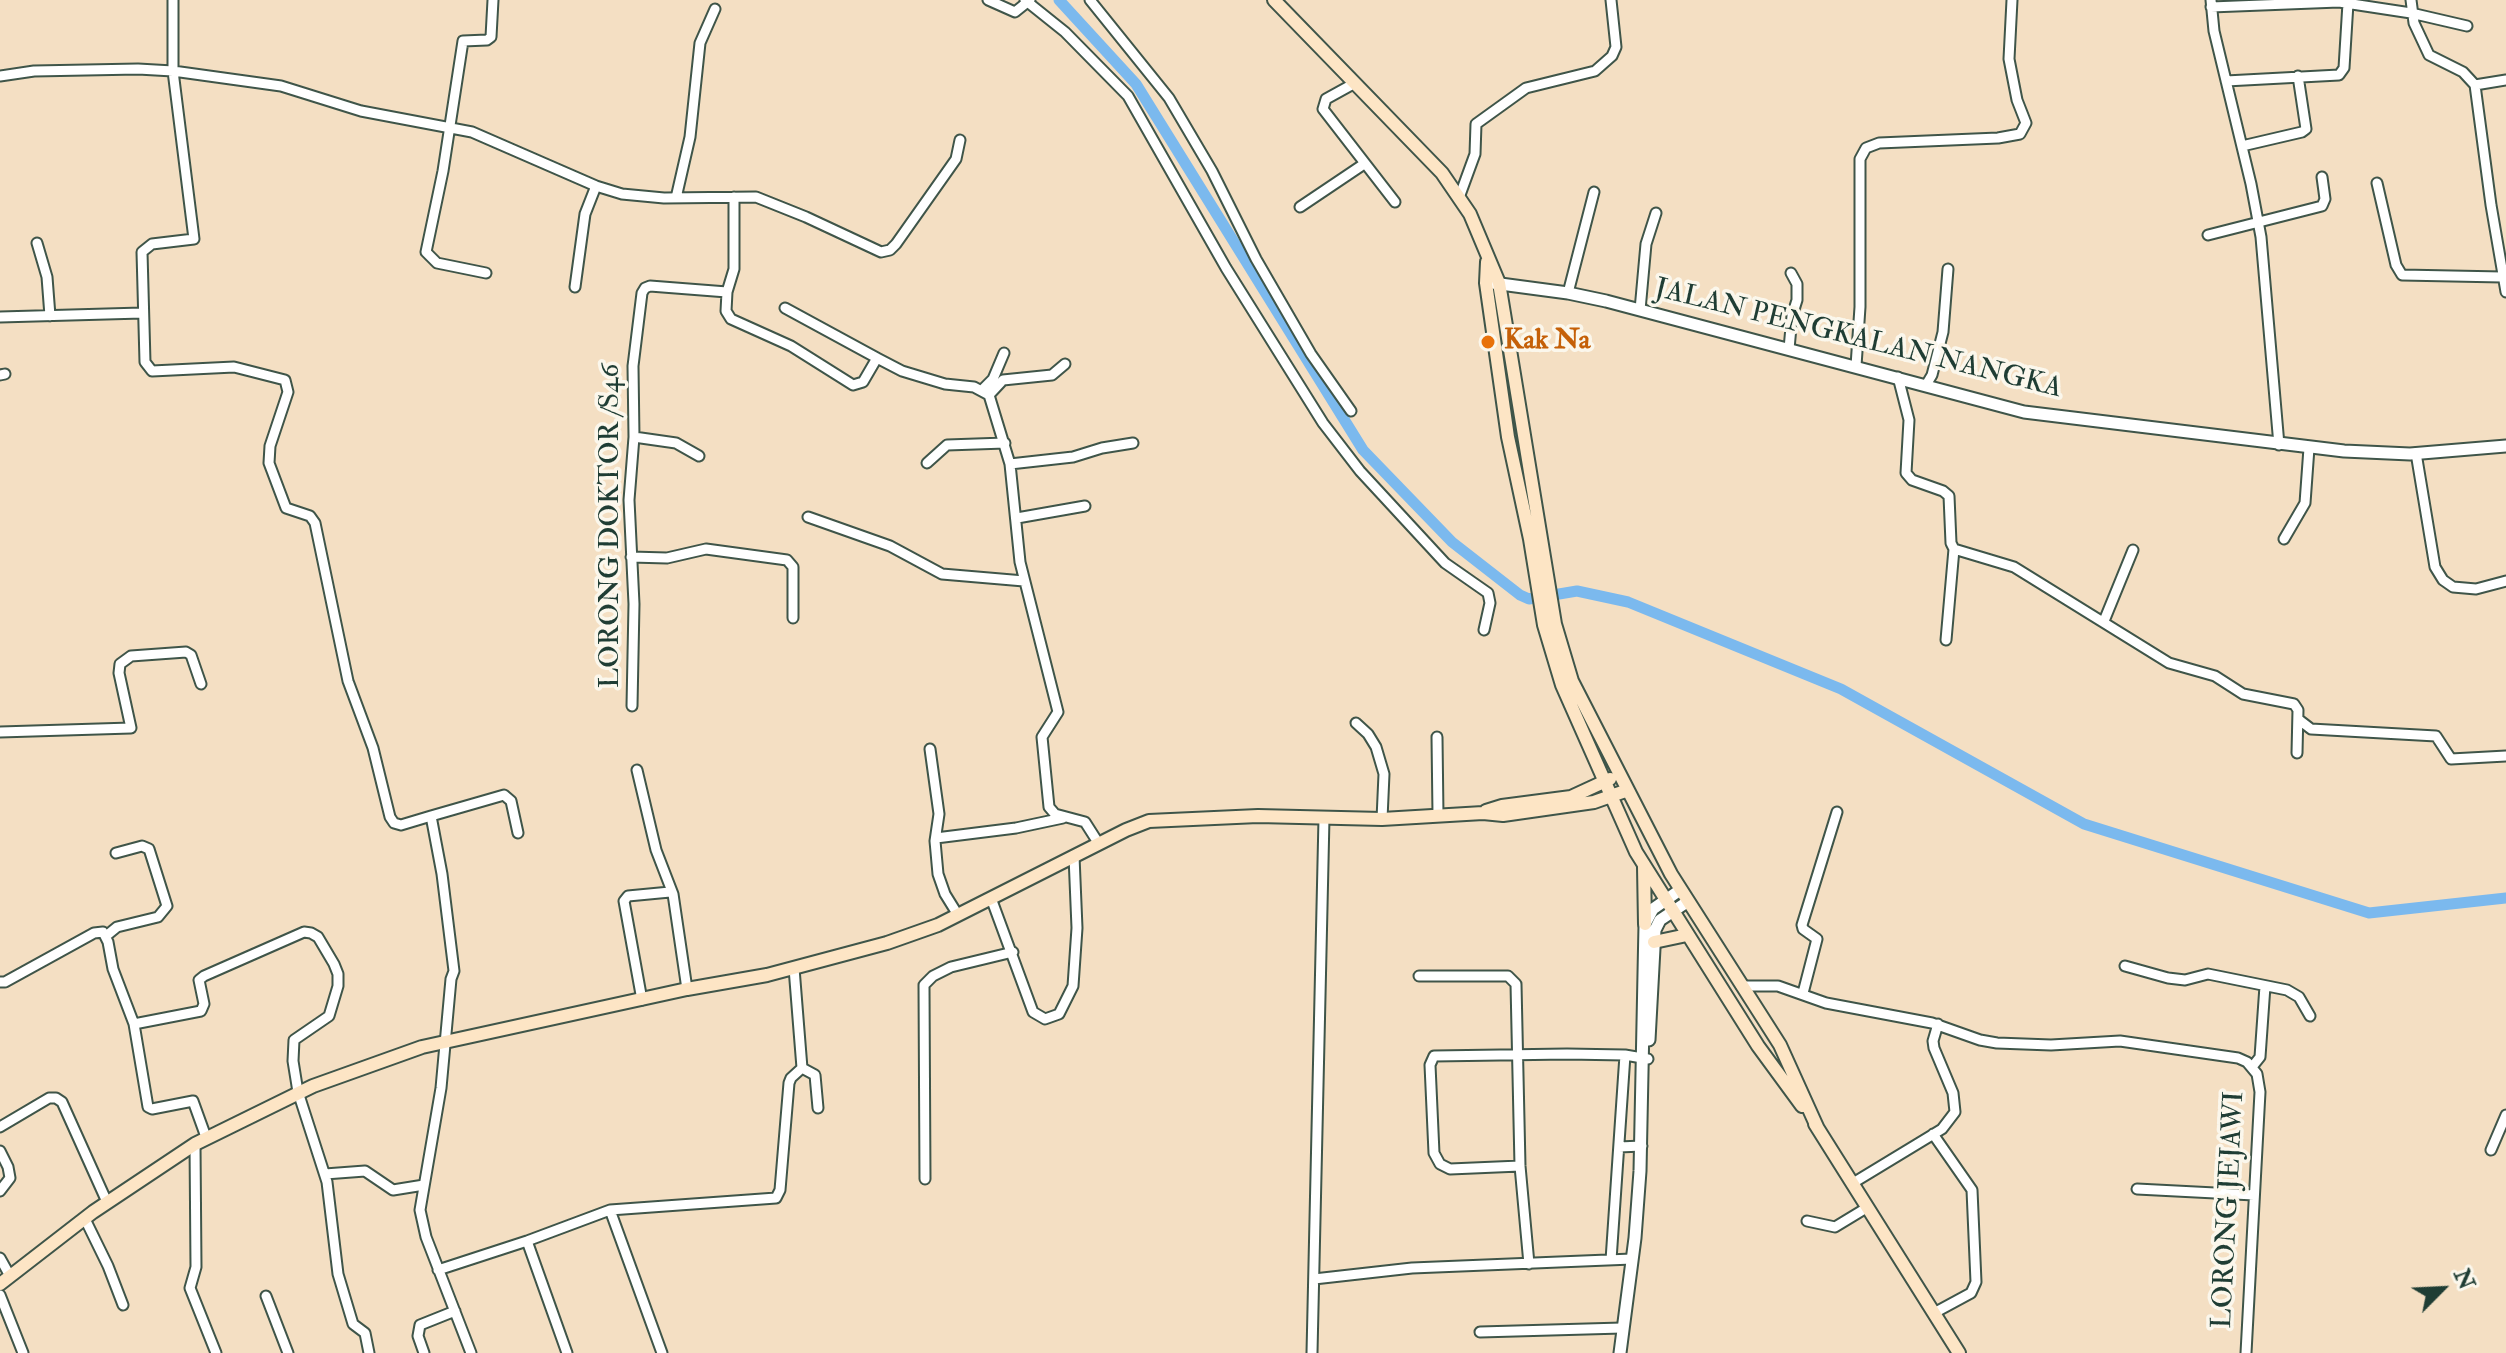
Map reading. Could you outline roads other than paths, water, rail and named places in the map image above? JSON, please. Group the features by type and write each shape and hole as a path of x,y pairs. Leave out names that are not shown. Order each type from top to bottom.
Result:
{"main road":[{"path":"1274,0 1442,173 1460,195 1470,214 1493,283 1547,574 1547,620 1572,681 1680,890 1780,1045 1818,1129"},
{"path":"1493,283 1508,437 1534,570 1562,685 1644,866 1758,1046 1853,1183 1959,1353"},
{"path":"1483,813 1502,806 1571,797 1619,774"},
{"path":"5,1280 107,1202 201,1140 298,1092 378,1062 445,1042 687,989 767,975 887,943 958,915 1149,821 1172,818 1382,819 1483,813 1503,815 1594,802 1628,790"},
{"path":"1644,866 1645,924"},
{"path":"1654,942 1687,935"}],"street":[{"path":"173,0 173,71 194,239 152,244 142,252 144,361 152,371 234,367 281,378 288,385 280,423 270,446 269,463 286,508 310,516 315,523 348,681 373,748 390,817 394,823 401,825 504,795 511,801 518,833"},
{"path":"486,273 437,263 426,252 463,41 487,40 491,37 493,0"},
{"path":"988,0 1015,12 1027,1 1065,32 1128,96 1226,268 1323,423 1360,471 1445,563 1488,593 1490,603 1484,630"},
{"path":"1090,0 1152,74 1175,107 1264,273 1311,354 1351,411"},
{"path":"1460,195 1475,154 1476,124 1526,88 1595,71 1612,56 1616,47 1611,0"},
{"path":"1856,366 1860,307 1860,159 1866,148 1879,143 1998,138 2020,134 2026,123 2017,100 2009,59 2012,0"},
{"path":"2411,0 2411,13 2429,55 2463,72 2475,85 2506,292"},
{"path":"2279,445 2258,224 2214,31 2211,3 2348,3 2467,26"},
{"path":"2226,81 2335,76 2342,72 2348,3"},
{"path":"676,198 690,137 700,43 715,9"},
{"path":"0,76 46,71 138,69 281,86 361,111 472,132 596,186 622,194 676,198 756,197 881,252 890,250 956,159 960,140"},
{"path":"2242,146 2306,129 2298,76"},
{"path":"2475,85 2506,80"},
{"path":"1355,83 1326,99 1323,105 1332,123 1395,202"},
{"path":"1300,207 1364,164"},
{"path":"2208,235 2322,206 2325,199 2322,177"},
{"path":"2377,183 2396,265 2402,275 2502,277"},
{"path":"575,287 585,214 596,186"},
{"path":"1568,293 1594,192"},
{"path":"734,197 734,269 727,292 726,311 731,319 791,346 853,385 863,382 877,358"},
{"path":"1640,310 1646,244 1656,213"},
{"path":"37,243 47,277 50,316"},
{"path":"1926,385 1932,375 1943,332 1948,269"},
{"path":"1789,349 1797,300 1797,284 1791,273"},
{"name":"JALAN PENGKALAN NANGKA","path":"1493,283 1568,293 1640,310 2024,412 2309,448 2416,453 2506,446"},
{"name":"LORONG DOKTOR /S46","path":"632,706 634,604 629,500 634,437 633,366 643,290 650,286 727,292"},
{"path":"785,308 902,371 986,392 1003,380 1052,375 1065,364"},
{"path":"0,317 142,313"},
{"path":"1004,353 986,392 1010,464 1020,562 1058,712 1042,737 1048,798 1052,812 1085,822 1099,844"},
{"path":"1898,377 1909,420 1906,473 1912,480 1949,496 1951,543 1954,549 1946,640"},
{"path":"634,437 676,443 699,456"},
{"path":"927,463 947,445 1005,443"},
{"path":"1010,464 1073,457 1133,443"},
{"path":"2284,539 2305,503 2309,448"},
{"path":"2416,453 2435,567 2443,580 2453,587 2476,589 2506,581"},
{"path":"1017,518 1085,506"},
{"path":"808,517 890,546 942,574 1024,581"},
{"path":"631,557 667,558 706,549 787,560 793,567 793,618"},
{"path":"1954,549 2014,567 2169,663 2215,676 2243,694 2294,704 2298,719 2297,753"},
{"path":"2104,621 2133,550"},
{"path":"0,732 131,728 119,673 120,664 131,656 186,652 191,655 201,684"},
{"path":"2298,719 2309,729 2436,736 2451,759 2506,756"},
{"path":"1356,723 1376,747 1384,774 1382,819"},
{"path":"1437,737 1438,815"},
{"path":"930,749 939,814 936,838 938,874 945,894 958,915"},
{"path":"637,770 653,839 673,894 687,989"},
{"path":"1803,993 1817,939 1802,925 1837,812"},
{"path":"431,816 454,960 441,1088 420,1210 438,1270 471,1353"},
{"path":"936,838 1016,828 1067,817"},
{"path":"1312,1353 1324,818"},
{"path":"106,936 117,927 158,917 167,906 149,849 142,846 116,853"},
{"path":"991,898 1033,1012 1045,1019 1059,1014 1073,986 1077,928 1074,856"},
{"path":"1644,1058 1645,924 1653,909 1680,890"},
{"path":"642,1000 624,901 628,896 673,894"},
{"path":"1620,1353 1642,1146 1644,1058 1654,942 1660,920 1687,902"},
{"path":"0,982 94,933 103,932 106,936 113,969 134,1024 148,1107 152,1109 193,1101 201,1140 196,1267 190,1288 216,1353"},
{"path":"134,1024 201,1011 204,1004 199,980 204,976 304,932 318,937 334,964 338,986 329,1016 294,1040 292,1050 298,1092 325,1174 338,1274 353,1324 365,1333 369,1353"},
{"path":"925,1179 924,985 933,976 951,967 1013,952"},
{"path":"2125,966 2185,980 2208,974 2294,993 2310,1016"},
{"path":"794,968 802,1068"},
{"path":"1419,976 1511,977 1517,989 1520,1166 1529,1264"},
{"name":"LORONG JEJAWI","path":"1741,986 1778,986 1826,1003 1938,1024 1997,1043 2051,1045 2120,1041 2238,1058 2252,1067 2257,1074 2260,1092 2246,1353"},
{"path":"2252,1067 2260,1057 2265,986"},
{"path":"1853,1183 1944,1127 1955,1112 1953,1093 1934,1048 1938,1024"},
{"path":"1520,1166 1448,1169 1441,1165 1434,1153 1430,1065 1433,1058 1438,1054 1625,1055 1644,1058"},
{"path":"1611,1260 1625,1055"},
{"path":"802,1068 815,1075 818,1108"},
{"path":"438,1270 610,1210 776,1198 780,1190 789,1083 802,1068"},
{"path":"0,1127 49,1098 62,1102 107,1202"},
{"path":"1621,1109 1643,1112"},
{"path":"2491,1150 2506,1115"},
{"path":"1933,1134 1972,1190 1976,1282 1971,1293 1934,1313"},
{"path":"1619,1147 1642,1146"},
{"path":"0,1151 10,1178 0,1191"},
{"path":"325,1174 364,1171 393,1190 424,1185"},
{"path":"2137,1189 2254,1195"},
{"path":"1807,1221 1835,1227 1868,1207"},
{"path":"610,1210 662,1353"},
{"path":"85,1219 123,1305"},
{"path":"527,1241 567,1353"},
{"path":"0,1258 5,1280"},
{"path":"1314,1279 1412,1268 1632,1259"},
{"path":"0,1295 23,1353"},
{"path":"266,1296 288,1353"},
{"path":"424,1353 418,1336 420,1325 455,1311"},
{"path":"1480,1332 1622,1328"}],"waterway":[{"path":"1059,0 1136,84 1363,450 1452,542 1520,595 1529,599 1577,591 1628,602 1841,689 2084,824 2369,913 2506,898"}],"place":[{"name":"Kak Na","path":"1488,342"}]}
